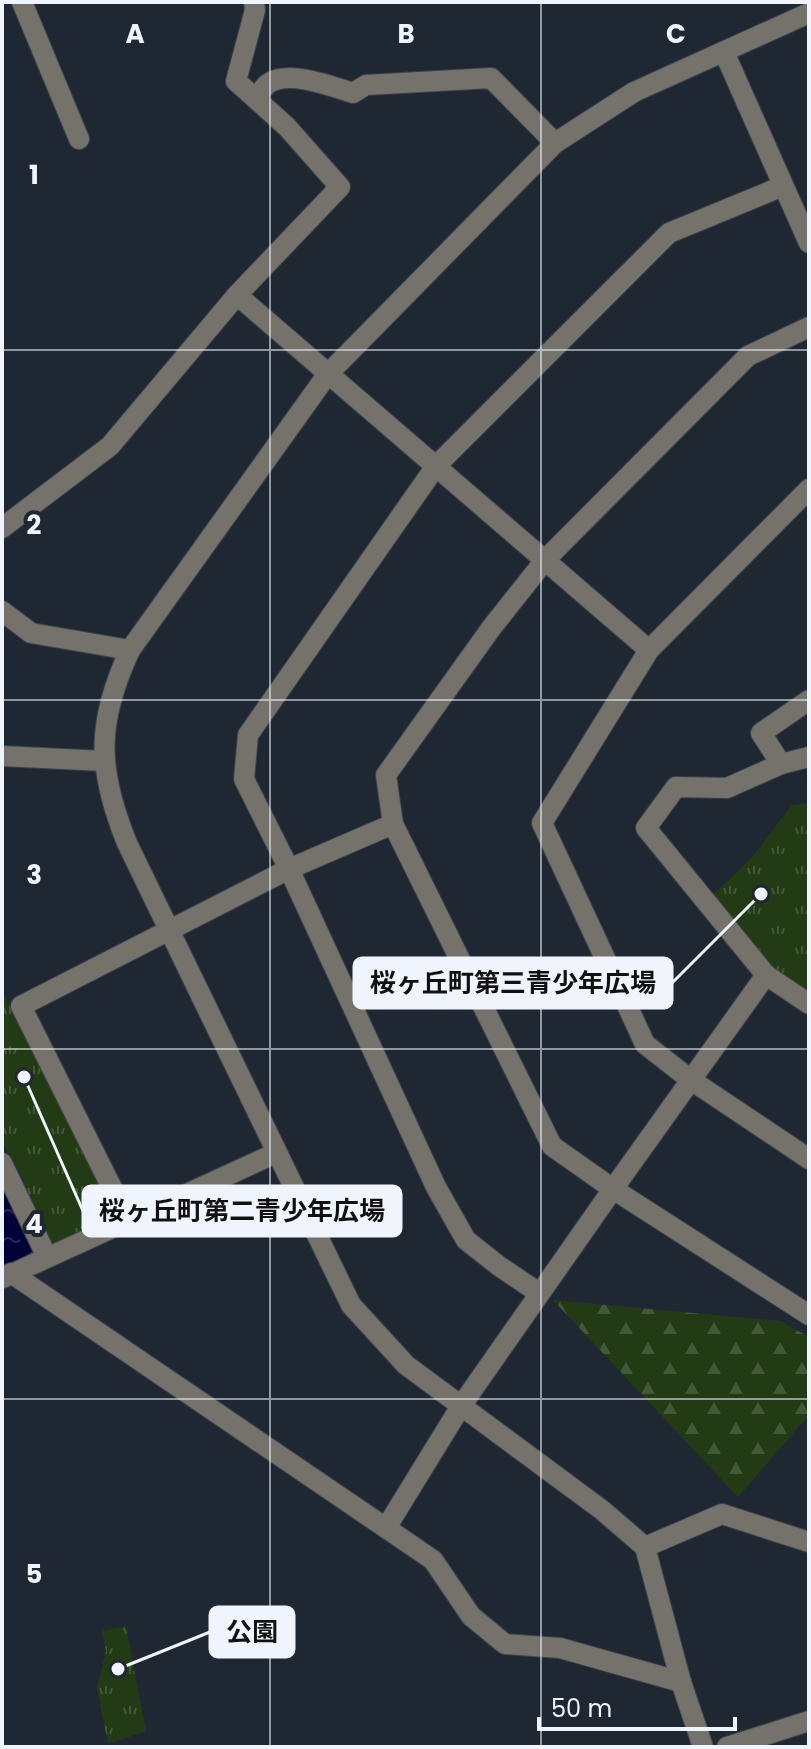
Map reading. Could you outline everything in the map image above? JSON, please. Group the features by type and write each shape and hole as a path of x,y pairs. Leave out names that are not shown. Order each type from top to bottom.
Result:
{"street":[{"path":"22,2 79,139"},
{"path":"2,528 110,446 237,295 340,187 287,127 236,81 255,10 254,2"},
{"path":"703,1747 681,1682 645,1547 602,1510 406,1365 351,1305 168,929 112,805 104,761 105,720 114,685 130,650 327,375 555,143 634,92 809,13"},
{"path":"724,52 809,243"},
{"path":"257,98 266,84 281,78 316,81 353,93 366,85 491,78 555,143"},
{"path":"539,1293 466,1240 436,1187 244,779 248,735 436,466 669,233 783,186"},
{"path":"237,295 649,650"},
{"path":"809,327 748,356 546,559 492,627 386,775 393,824 552,1146 613,1189 809,1315"},
{"path":"809,489 649,650 542,823 645,1044 691,1080 809,1159"},
{"path":"2,611 31,633 130,650"},
{"path":"781,764 761,733 809,700"},
{"path":"2,756 104,761"},
{"path":"809,757 781,764 727,788 676,787 646,828 766,975 809,1004"},
{"path":"128,1220 21,1006 289,869 393,824"},
{"path":"386,1528 461,1406 766,975"},
{"path":"7,1275 276,1153"},
{"path":"2,1163 47,1257"},
{"path":"7,1275 433,1560 471,1616 505,1644 560,1648 681,1682"},
{"path":"645,1547 722,1514 809,1542"},
{"path":"727,1747 809,1721"}],"green space":[{"path":"809,803 809,994 768,967 708,899 751,859 792,805"},
{"path":"2,991 120,1216 51,1247 20,1172 2,1142"},
{"path":"553,1300 781,1321 809,1337 809,1415 738,1497"},
{"path":"126,1626 146,1731 108,1744 97,1688 106,1651 102,1631"}],"water":[{"path":"2,1184 38,1256 2,1266"}],"place":[{"name":"桜ヶ丘町第三青少年広場","path":"761,894"},
{"name":"桜ヶ丘町第二青少年広場","path":"24,1077"},
{"name":"公園","path":"118,1669"}]}
